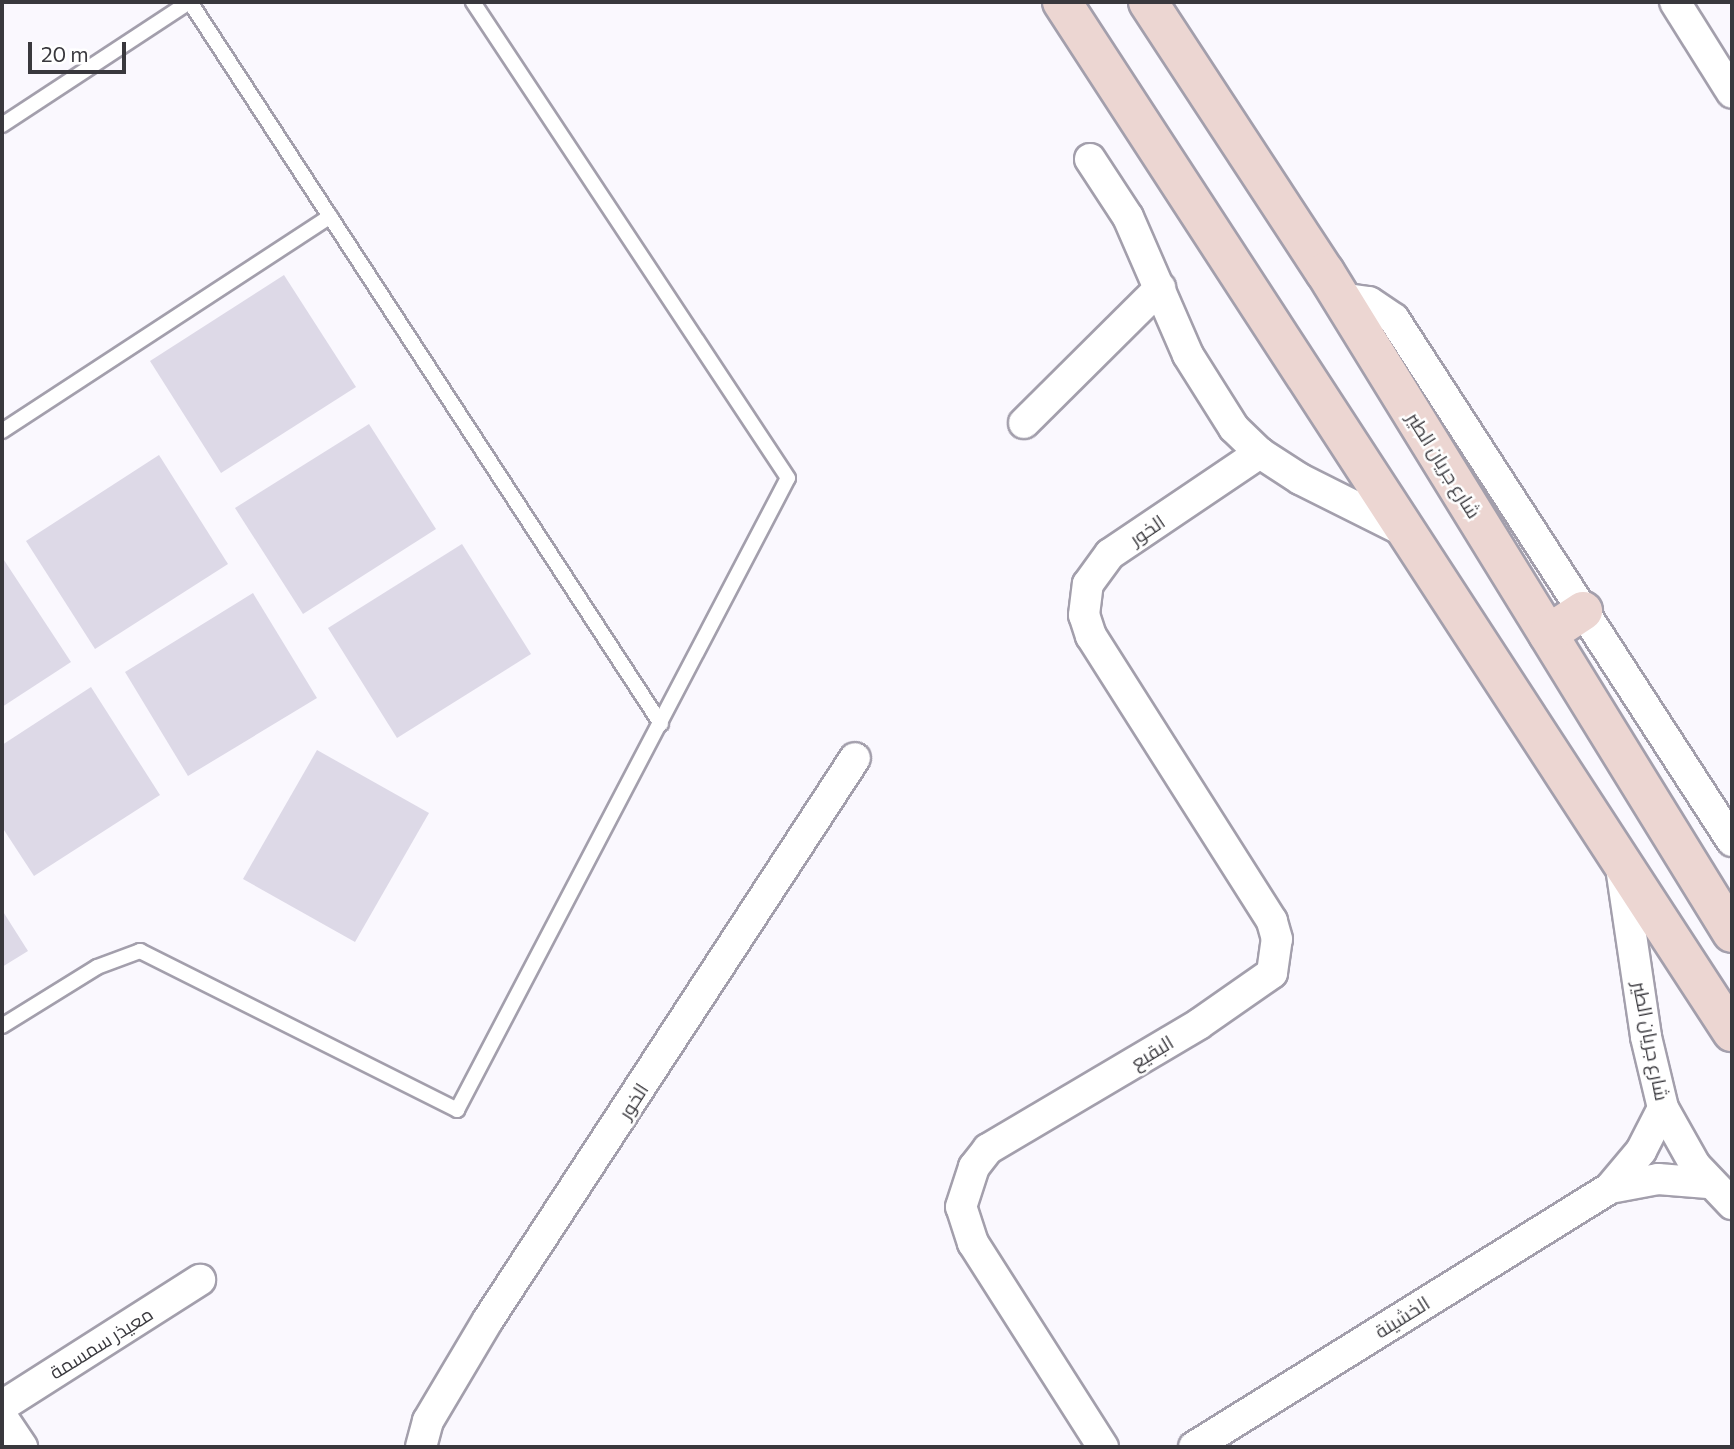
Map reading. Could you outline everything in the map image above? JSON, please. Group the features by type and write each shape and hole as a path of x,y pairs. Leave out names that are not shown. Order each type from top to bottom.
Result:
{"street":[{"name":"شارع جريان الطير","path":"1062,2 1732,1032"},
{"name":"شارع جريان الطير","path":"1148,2 1340,298 1732,933"},
{"path":"1675,2 1732,93"},
{"path":"1090,159 1128,216 1205,386 1234,428 1260,453 1362,513 1408,533"},
{"path":"1024,423 1160,288"},
{"path":"1340,298 1369,302 1394,319 1732,841"},
{"name":"الخور","path":"1091,636 1084,596 1102,563 1260,453"},
{"path":"1548,634 1583,611"},
{"name":"البقيع","path":"1091,636 1259,899 1277,939 1272,973 1261,985 988,1149 967,1189 961,1207 972,1243 1103,1447"},
{"name":"الخور","path":"421,1447 428,1421 488,1320 855,758"},
{"name":"شارع جريان الطير","path":"1619,856 1646,1037 1663,1108 1708,1183 1732,1204"},
{"name":"الخشينة","path":"1194,1447 1609,1188 1641,1151 1663,1108"},
{"name":"الخشينة","path":"1609,1188 1658,1180 1708,1183"},
{"name":"معيذر سمسمة","path":"2,1406 200,1280"},
{"path":"2,1417 22,1447"}],"lane":[{"path":"2,125 190,2 661,724"},
{"path":"2,1026 97,967 140,951 457,1111 788,478 473,2"},
{"path":"2,431 330,216"}],"building":[{"path":"284,275 356,387 221,473 150,361"},
{"path":"369,424 436,529 303,614 235,508"},
{"path":"159,455 228,564 95,649 26,541"},
{"path":"462,544 531,654 397,738 328,628"},
{"path":"2,557 71,662 2,707"},
{"path":"253,593 317,698 188,776 125,672"},
{"path":"91,687 160,795 34,876 2,827 2,745"},
{"path":"317,750 429,813 355,942 243,879"},
{"path":"2,910 28,951 2,967"}]}
